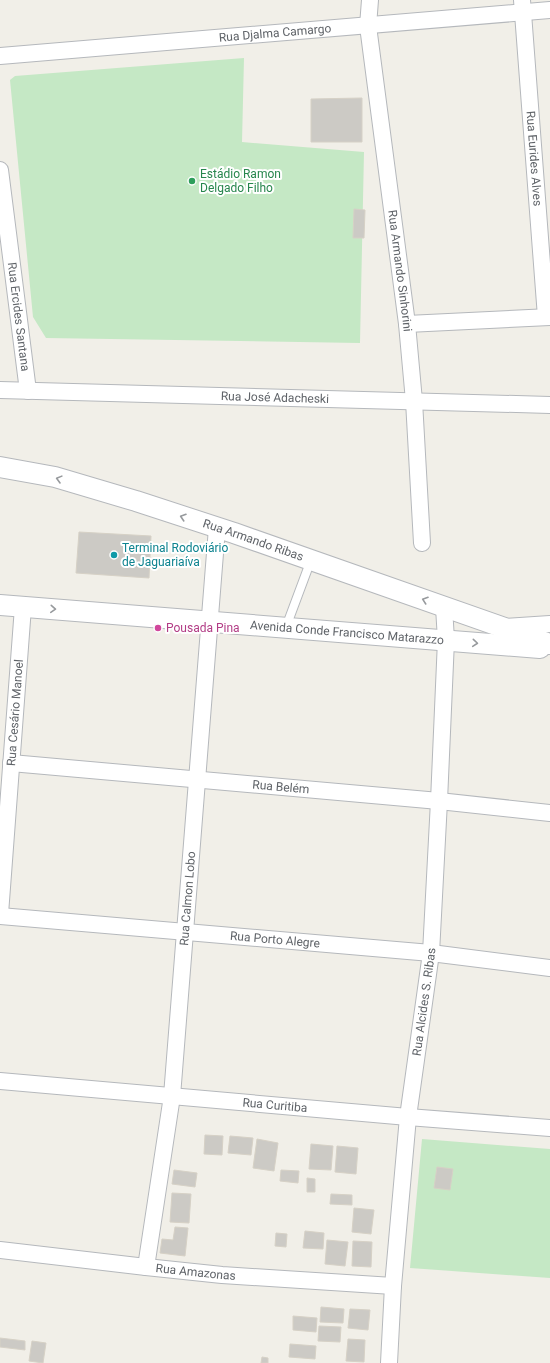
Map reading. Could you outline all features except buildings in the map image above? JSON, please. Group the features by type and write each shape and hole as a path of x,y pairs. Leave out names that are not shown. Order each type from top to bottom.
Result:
{"street":[{"name":"Rua Armando Sinhorini","path":"370,0 368,26 407,324 414,401 422,543"},
{"name":"Rua Djalma Camargo","path":"0,56 368,26 523,6 550,10"},
{"name":"Rua Eurides Alves","path":"523,6 548,317"},
{"name":"Rua Ercides Santana","path":"0,170 5,248 28,391"},
{"path":"407,324 548,317"},
{"name":"Rua José Adacheski","path":"0,390 550,404"},
{"name":"Rua Armando Ribas","path":"0,467 54,477 136,501 311,560 550,644"},
{"name":"Rua Calmon Lobo","path":"146,1267 172,1096 217,528"},
{"name":"Avenida Conde Francisco Matarazzo","path":"0,605 209,620 550,649"},
{"name":"Rua Cesário Manoel","path":"0,915 23,607"},
{"name":"Rua Alcides S. Ribas","path":"389,1363 393,1286 408,1117 431,953 446,640 444,607"},
{"name":"Rua Armando Ribas","path":"502,627 550,624"},
{"name":"Rua Belém","path":"11,763 439,801 550,813"},
{"name":"Rua Porto Alegre","path":"0,915 431,953 550,968"},
{"name":"Rua Curitiba","path":"0,1081 550,1128"},
{"name":"Rua Amazonas","path":"0,1250 222,1275 393,1286"}],"lane":[{"path":"286,627 311,560"}],"green space":[{"name":"Estádio Ramon Delgado Filho","path":"244,58 242,142 364,152 360,343 46,338 33,317 10,80 15,76"},
{"path":"422,1139 550,1149 550,1278 410,1268"}],"place":[{"name":"Estádio Ramon Delgado Filho","path":"192,181"},
{"name":"Terminal Rodoviário de Jaguariaíva","path":"114,555"},
{"name":"Pousada Pina","path":"158,628"}]}
